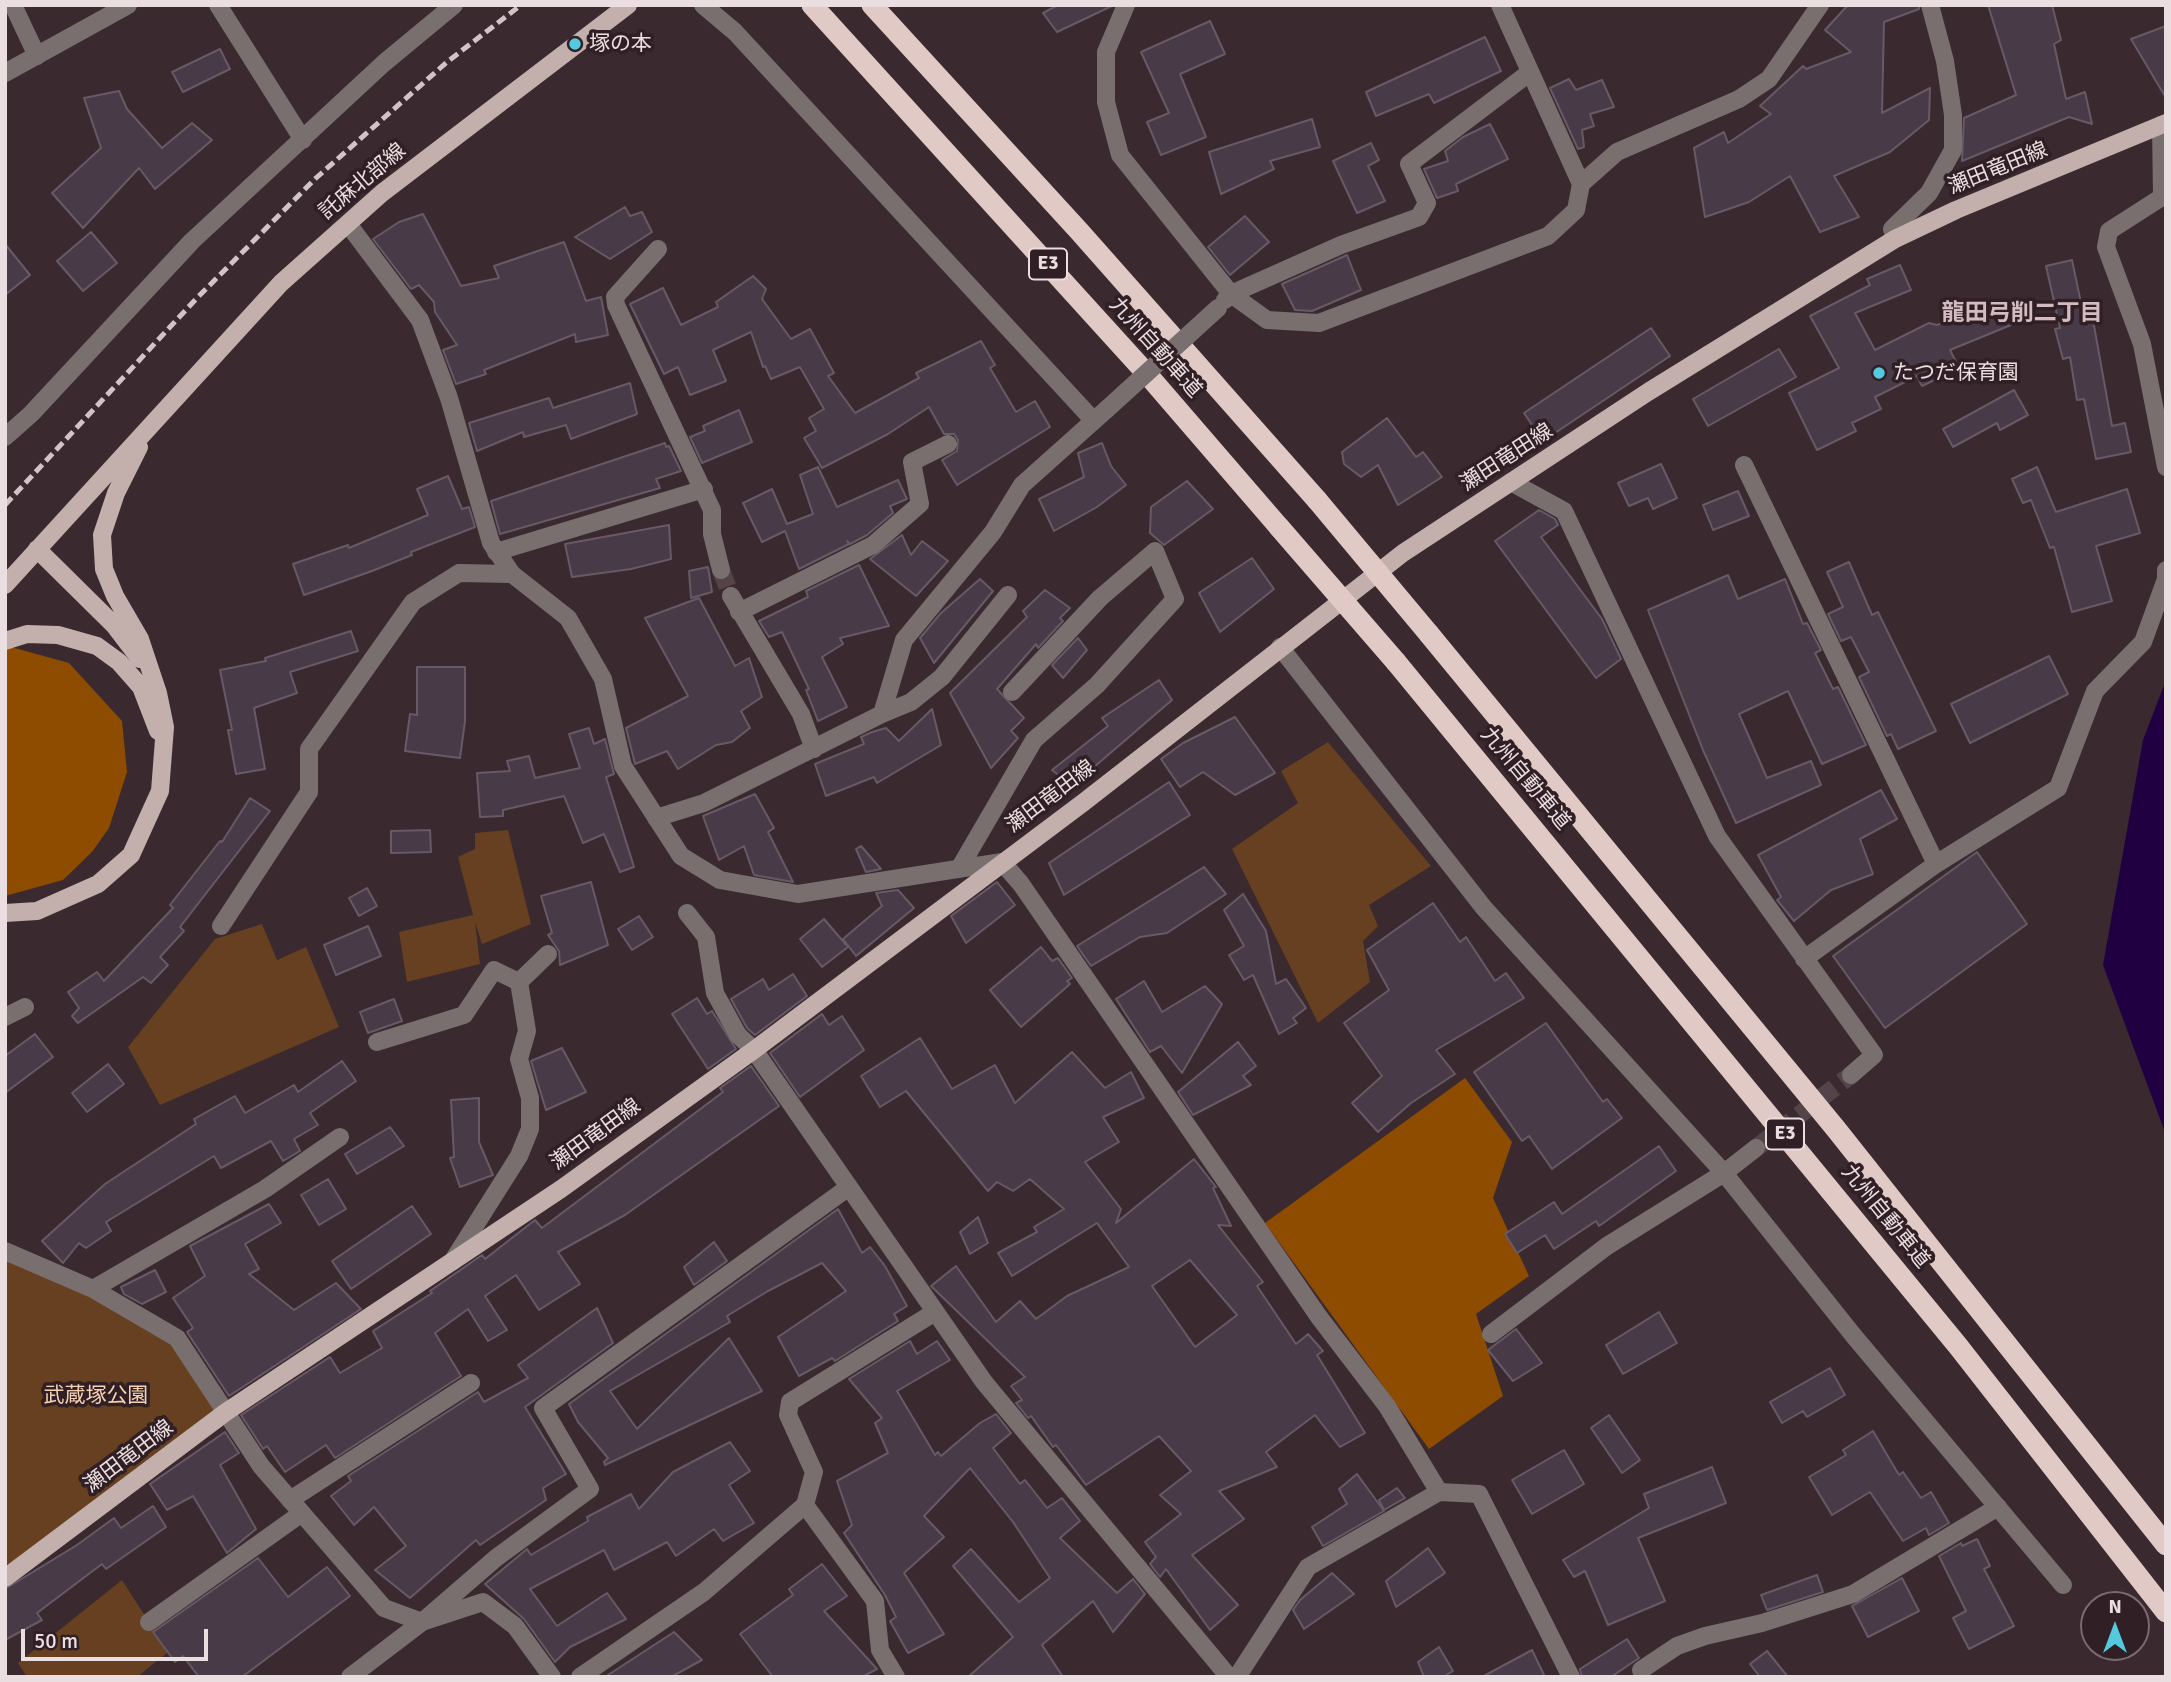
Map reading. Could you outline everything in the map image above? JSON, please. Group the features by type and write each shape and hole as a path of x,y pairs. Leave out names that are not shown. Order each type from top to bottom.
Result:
{"highway":[{"name":"九州自動車道","path":"812,5 1147,374 1396,662 1958,1346 2166,1612"},
{"name":"九州自動車道","path":"872,5 1079,231 1317,500 1836,1129 2166,1545"}],"main road":[{"name":"託麻北部線","path":"158,693 138,656 114,625 37,549 281,283 382,193 628,5"},
{"name":"瀬田竜田線","path":"5,1578 226,1412 561,1189 754,1050 1084,802 1404,553 1648,392 1895,239 2163,124"},
{"name":"託麻北部線","path":"5,912 37,911 61,903 98,884 131,855 160,791 165,727 158,693 140,639 115,596 104,569 102,535 116,493 152,422"},
{"path":"5,584 37,549"},
{"name":"託麻北部線","path":"5,641 27,635 77,638 97,646 119,662 141,687 158,731 164,766"}],"street":[{"path":"13,5 37,56"},
{"path":"5,73 128,5"},
{"path":"218,5 303,140"},
{"path":"5,438 31,414 192,241 384,63 454,5"},
{"path":"703,5 735,33 1100,415"},
{"path":"1126,5 1106,52 1106,102 1120,155 1224,301 1267,320 1319,323 1548,236 1576,209 1581,184 1616,152 1739,99 1769,79 1820,5"},
{"path":"1500,5 1581,184"},
{"path":"1895,239 1892,229 1930,193 1953,150 1952,115 1945,61 1930,5"},
{"path":"882,713 904,640 993,532 1022,485 1224,301 1341,245 1419,217 1427,203 1409,164 1529,73"},
{"path":"2163,124 2162,197 2109,231 2106,247 2142,344 2166,467"},
{"path":"348,224 420,320 449,398 489,538 496,552 512,574 568,618 603,679 623,766 681,856 720,880 734,885 798,894 1002,862 1021,884 1304,1295 1387,1406 1439,1492"},
{"path":"658,249 615,297 616,305 704,489 712,510 712,534 721,569"},
{"path":"814,749 801,714 735,604 873,545 920,504 912,462 948,444"},
{"path":"1744,465 1937,864"},
{"path":"1511,482 1564,511 1717,836 1874,1055 1851,1075"},
{"path":"496,552 704,489"},
{"path":"959,869 1034,740 1097,685 1175,599 1155,551 1092,607 1012,692"},
{"path":"1804,959 1937,864 2058,788 2095,691 2143,642 2166,579 2166,570"},
{"path":"221,926 309,792 309,749 413,602 459,573 512,574"},
{"path":"656,818 704,803 882,713 911,702 942,677 1009,595"},
{"path":"1280,647 1484,908 1724,1173 1853,1335 2063,1585"},
{"path":"687,913 706,937 715,993 738,1035 754,1050 984,1382 1228,1677"},
{"path":"519,982 548,954"},
{"path":"377,1042 464,1015 494,970 519,982"},
{"path":"452,1262 519,1156 530,1129 530,1098 519,1059 527,1031 519,982"},
{"path":"5,1017 25,1007"},
{"path":"93,1289 265,1189 340,1137"},
{"path":"1492,1334 1607,1247 1724,1173 1756,1148"},
{"path":"350,1677 422,1622 496,1558 590,1489 543,1408 849,1187"},
{"path":"5,1251 93,1289 177,1338 261,1466 384,1608 422,1622 483,1602 515,1626 552,1677"},
{"path":"580,1677 704,1592 805,1506 814,1472 788,1415 790,1402 936,1312"},
{"path":"149,1622 296,1506 471,1382"},
{"path":"1237,1677 1308,1567 1439,1492 1479,1494 1571,1677"},
{"path":"805,1506 875,1601 880,1650 896,1677"},
{"path":"1638,1674 1677,1646 1853,1594 1998,1507"}],"green space":[{"path":"1328,742 1431,866 1369,905 1378,926 1363,941 1370,982 1318,1023 1232,849 1298,803 1281,771"},
{"path":"508,830 531,924 482,944 475,922 480,964 407,982 399,932 473,915 458,857 475,849 475,833"},
{"path":"262,924 277,960 306,947 339,1027 160,1105 128,1047 215,939"},
{"name":"武蔵塚公園","path":"5,1251 177,1338 226,1412 5,1578"},
{"path":"122,1580 168,1652 137,1677 27,1677 18,1663"}],"shaded area":[{"path":"11,647 69,663 122,721 127,772 109,828 92,852 63,880 5,896 5,650"},
{"path":"2166,680 2166,1135 2103,965 2143,740"},
{"path":"1465,1078 1512,1142 1493,1198 1529,1276 1476,1314 1503,1396 1429,1449 1265,1223"}],"building":[{"path":"1058,5 1114,5 1057,32 1043,13"},
{"path":"1848,5 1919,5 1919,9 1884,22 1882,113 1930,88 1929,120 1890,152 1834,176 1859,217 1820,232 1790,176 1749,202 1705,217 1694,148 1724,132 1728,143 1771,114 1760,106 1803,66 1806,69 1851,52 1825,30"},
{"path":"1988,5 2052,5 2061,40 2054,44 2066,99 2085,92 2092,124 2069,117 1962,161 1964,118 2016,95"},
{"path":"1210,21 1225,54 1180,74 1206,137 1161,155 1147,122 1169,113 1141,52"},
{"path":"2166,26 2166,98 2131,39"},
{"path":"1485,37 1501,71 1434,103 1429,94 1376,116 1366,92"},
{"path":"220,49 230,69 183,92 172,72"},
{"path":"1569,79 1576,90 1602,80 1614,107 1590,114 1594,126 1582,130 1584,147 1578,149 1550,88"},
{"path":"119,91 127,109 162,148 192,123 212,140 155,189 139,168 83,228 52,193 101,148 84,98"},
{"path":"1312,119 1320,147 1270,161 1274,169 1221,194 1209,152"},
{"path":"1490,124 1508,159 1456,184 1458,191 1437,198 1424,169 1448,161 1445,151 1463,137"},
{"path":"1371,143 1379,160 1368,166 1385,201 1357,213 1333,161"},
{"path":"625,207 630,216 642,212 652,232 610,259 575,237"},
{"path":"423,214 461,286 499,278 494,266 564,242 586,301 601,297 608,335 576,342 575,334 484,370 486,374 456,384 443,350 457,345 435,312 434,302 419,285 411,289 373,239 399,222"},
{"path":"1245,216 1269,242 1230,275 1208,247"},
{"path":"91,232 117,263 83,291 57,261"},
{"path":"5,244 30,275 5,295"},
{"path":"1347,255 1361,290 1312,311 1295,310 1282,284"},
{"path":"2072,260 2085,322 2093,320 2112,426 2125,423 2131,452 2096,459 2084,399 2077,400 2070,357 2063,359 2055,329 2060,328 2046,266"},
{"path":"1900,265 1911,290 1855,313 1875,350 1929,323 1937,325 2001,302 2011,325 1950,350 1959,368 1922,386 1917,376 1875,397 1881,409 1852,423 1856,431 1817,450 1789,393 1839,368 1810,316 1870,285 1867,279"},
{"path":"753,276 766,289 762,299 791,339 810,329 834,373 828,376 855,413 919,378 916,373 981,341 995,365 990,368 1016,412 1035,401 1050,427 957,485 942,460 957,451 958,440 954,434 944,434 929,407 888,434 822,468 804,438 816,431 809,418 824,409 800,367 771,379 765,366 763,367 751,332 713,350 726,381 690,395 678,367 664,374 630,304 663,288 681,325 718,307 716,302"},
{"path":"1651,328 1670,356 1543,441 1524,413"},
{"path":"1779,349 1796,377 1708,426 1693,399"},
{"path":"630,383 637,414 571,439 566,425 524,437 523,432 477,451 469,423 549,398 553,408"},
{"path":"2014,390 2028,415 2000,430 1997,423 1953,447 1943,429"},
{"path":"739,410 752,442 702,463 690,437 705,431 703,426"},
{"path":"1387,418 1416,457 1423,452 1442,477 1398,505 1378,465 1361,477 1344,464 1342,452"},
{"path":"665,443 681,471 656,479 660,488 500,534 491,501"},
{"path":"1102,443 1111,466 1126,485 1097,507 1054,531 1039,499 1084,477 1078,453"},
{"path":"1661,464 1677,498 1653,509 1648,498 1629,506 1618,483"},
{"path":"818,467 837,507 898,480 907,499 890,506 893,513 867,535 850,544 847,541 849,544 799,569 785,531 762,542 743,503 772,489 787,524 813,514 800,475"},
{"path":"2037,467 2056,512 2127,489 2140,533 2096,546 2112,601 2072,612 2054,547 2050,548 2031,500 2023,503 2012,479"},
{"path":"448,476 462,509 469,507 475,527 411,552 412,555 372,571 304,595 293,564 348,545 349,548 428,515 417,489"},
{"path":"1187,481 1213,509 1164,545 1150,533 1151,507"},
{"path":"1738,491 1749,516 1713,530 1703,505"},
{"path":"1539,510 1555,519 1558,525 1541,537 1602,619 1621,659 1596,678 1495,541"},
{"path":"669,525 671,559 631,569 572,577 565,544"},
{"path":"902,535 911,555 922,541 948,561 916,596 870,559"},
{"path":"1252,558 1274,589 1220,632 1199,593"},
{"path":"1849,562 1872,615 1878,612 1936,731 1898,749 1891,734 1887,736 1859,677 1869,672 1851,637 1841,641 1828,614 1843,607 1827,572"},
{"path":"859,565 889,626 840,638 843,644 822,657 847,707 818,721 806,690 809,689 782,632 769,637 759,621 808,597 806,591"},
{"path":"708,567 712,592 691,598 689,571"},
{"path":"1728,575 1738,599 1785,579 1803,624 1807,623 1821,650 1815,653 1833,689 1838,687 1866,745 1822,764 1788,691 1739,714 1767,778 1811,761 1821,785 1736,823 1703,750 1648,610"},
{"path":"980,579 993,591 934,663 920,638 941,613"},
{"path":"1045,590 1070,608 1060,618 1063,621 1038,648 1036,644 997,689 1024,718 1011,731 1018,738 991,768 950,693 1027,617 1023,611"},
{"path":"699,598 735,666 749,658 762,697 741,711 750,728 732,742 716,745 678,769 667,751 635,764 626,728 688,696 645,618"},
{"path":"351,631 358,651 290,672 297,693 254,708 265,769 236,774 228,730 232,730 220,670 266,661 265,658"},
{"path":"1078,638 1087,650 1063,678 1052,665"},
{"path":"2049,656 2068,694 1970,743 1951,704"},
{"path":"417,667 465,667 465,721 460,758 405,751 410,714 417,715"},
{"path":"1159,680 1172,700 1072,786 1052,770 1108,726 1102,718"},
{"path":"932,709 941,745 877,783 874,777 826,796 815,764 864,744 861,737 886,728 899,741"},
{"path":"1235,717 1275,773 1235,795 1203,772 1180,787 1161,759 1183,743"},
{"path":"589,728 594,744 605,739 614,774 606,777 634,867 620,872 604,834 583,843 564,796 503,810 503,816 480,817 477,773 510,771 507,761 529,756 535,778 580,768 569,734"},
{"path":"1169,782 1190,815 1064,895 1049,863"},
{"path":"1881,790 1897,819 1860,839 1873,874 1831,890 1794,921 1777,900 1781,897 1758,855"},
{"path":"755,794 774,828 768,832 793,882 754,875 744,846 719,860 703,816"},
{"path":"250,798 270,811 180,927 184,931 160,957 168,965 151,983 143,977 78,1023 72,1016 79,1008 68,992 97,972 104,981 173,908 170,905 220,841 222,842"},
{"path":"430,830 431,852 391,853 391,831"},
{"path":"861,846 881,869 866,872 856,849"},
{"path":"1977,852 2027,924 1885,1028 1833,956"},
{"path":"1204,867 1226,894 1167,933 1140,937 1091,966 1077,946"},
{"path":"591,882 608,945 560,965 559,951 548,935 552,933 541,896"},
{"path":"997,882 1015,905 966,943 951,916"},
{"path":"367,888 377,906 359,916 349,898"},
{"path":"898,890 914,908 856,956 843,939 882,906 876,893"},
{"path":"1243,894 1266,931 1276,984 1286,979 1306,1008 1293,1018 1297,1023 1279,1034 1253,975 1244,980 1229,955 1244,946 1224,910"},
{"path":"1433,903 1460,942 1466,937 1495,981 1506,973 1524,998 1436,1050 1455,1074 1411,1103 1378,1132 1352,1103 1382,1076 1344,1023 1389,990 1367,950"},
{"path":"639,916 653,937 632,950 618,929"},
{"path":"824,919 848,947 822,967 800,939"},
{"path":"368,926 381,956 336,975 324,945"},
{"path":"1041,947 1052,961 1058,958 1072,978 1067,981 1070,984 1021,1027 990,990"},
{"path":"793,974 807,996 755,1035 747,1028 731,999 763,979 769,990"},
{"path":"1144,981 1162,1012 1205,986 1222,1004 1182,1073 1161,1046 1150,1052 1116,999"},
{"path":"697,998 707,1014 712,1011 736,1049 708,1069 672,1014"},
{"path":"394,999 402,1021 368,1033 360,1012"},
{"path":"822,1014 829,1025 842,1016 864,1050 800,1097 770,1053"},
{"path":"1546,1023 1603,1102 1607,1099 1622,1118 1552,1169 1529,1136 1522,1141 1474,1072"},
{"path":"35,1034 53,1057 5,1093 5,1056"},
{"path":"920,1038 952,1089 995,1065 1015,1103 1072,1052 1105,1088 1131,1072 1144,1098 1103,1117 1119,1142 1085,1162 1121,1209 1116,1223 1194,1159 1216,1187 1213,1188 1231,1226 1218,1225 1263,1282 1257,1286 1296,1344 1308,1334 1323,1351 1317,1355 1365,1433 1340,1447 1315,1415 1266,1452 1277,1467 1219,1491 1244,1519 1192,1555 1238,1605 1210,1630 1166,1569 1160,1577 1150,1564 1156,1557 1145,1542 1181,1514 1160,1495 1191,1471 1159,1436 1086,1485 1056,1445 1053,1447 1031,1416 1028,1418 1016,1403 1022,1400 1011,1386 1025,1377 931,1286 956,1266 996,1322 1020,1301 1036,1319 1067,1296 1129,1267 1097,1223 1012,1276 998,1253 1037,1232 1034,1227 1064,1209 1030,1179 1013,1191 997,1182 988,1191 906,1091 880,1107 861,1076","holes":["1190,1260 1237,1315 1195,1347 1152,1286"]},
{"path":"1238,1042 1256,1066 1243,1076 1251,1085 1193,1115 1178,1092"},
{"path":"562,1048 586,1092 546,1110 531,1061"},
{"path":"342,1061 356,1081 310,1113 318,1125 294,1139 300,1151 283,1161 271,1141 221,1168 214,1156 106,1222 111,1231 86,1248 79,1243 63,1263 42,1241 105,1184 196,1124 194,1119 235,1096 245,1113 294,1085 298,1092"},
{"path":"108,1064 124,1084 87,1112 72,1093"},
{"path":"751,1066 779,1106 625,1215 558,1252 580,1284 539,1310 516,1275 485,1296 507,1330 488,1341 468,1309 435,1333 461,1376 335,1458 326,1445 285,1472 267,1446 263,1449 241,1415 330,1357 340,1373 382,1348 373,1331 432,1293 430,1291 482,1255 485,1259 535,1220 542,1228 723,1092 720,1088"},
{"path":"479,1098 479,1142 493,1175 460,1187 450,1158 454,1157 451,1100"},
{"path":"390,1127 404,1146 357,1174 345,1154"},
{"path":"1659,1146 1676,1171 1599,1226 1596,1221 1554,1249 1545,1235 1517,1253 1505,1234 1554,1202 1562,1214"},
{"path":"328,1179 346,1209 319,1225 301,1195"},
{"path":"269,1204 281,1223 245,1244 259,1269 249,1274 294,1310 336,1283 361,1309 229,1396 187,1332 193,1328 173,1298 205,1276 190,1246"},
{"path":"412,1206 431,1234 351,1289 332,1261"},
{"path":"838,1209 862,1253 870,1247 885,1266 907,1306 894,1314 898,1321 835,1361 832,1358 799,1376 778,1337 846,1291 822,1263 768,1291 727,1316 730,1322 610,1391 637,1429 729,1338 762,1391 605,1465 604,1462 608,1458 578,1422 569,1404"},
{"path":"978,1217 988,1243 970,1254 960,1232"},
{"path":"714,1242 727,1261 694,1285 684,1267"},
{"path":"155,1270 166,1292 142,1304 124,1294 121,1287"},
{"path":"597,1308 613,1343 525,1407 566,1474 543,1488 546,1500 480,1545 476,1540 410,1598 375,1570 406,1546 374,1507 354,1525 331,1496 351,1481 348,1476 478,1392 484,1402 528,1378 518,1365"},
{"path":"1659,1312 1677,1343 1623,1374 1606,1345"},
{"path":"1516,1329 1542,1363 1513,1381 1488,1350"},
{"path":"910,1341 917,1354 937,1341 950,1360 897,1391 935,1455 938,1452 941,1456 980,1423 996,1414 1011,1433 993,1448 1020,1484 1025,1480 1047,1508 1062,1498 1080,1521 1060,1538 1117,1593 1133,1579 1145,1594 1113,1632 1093,1601 1042,1645 1063,1677 968,1677 1013,1637 953,1566 971,1549 1019,1602 1050,1578 1013,1522 970,1468 924,1516 944,1537 904,1573 944,1634 908,1653 890,1621 896,1617 885,1595 844,1533 852,1525 837,1481 888,1453 875,1423 882,1418 849,1379"},
{"path":"1830,1368 1845,1395 1807,1417 1803,1411 1782,1423 1770,1402"},
{"path":"1609,1415 1640,1460 1622,1473 1591,1428"},
{"path":"1873,1431 1899,1475 1903,1472 1921,1498 1931,1492 1949,1523 1929,1535 1926,1528 1903,1541 1870,1492 1832,1515 1809,1477 1846,1455 1843,1450"},
{"path":"225,1432 239,1453 220,1465 256,1529 227,1553 193,1496 167,1510 150,1484"},
{"path":"730,1442 750,1471 729,1485 754,1523 723,1541 714,1529 676,1556 667,1542 614,1570 604,1550 530,1589 557,1626 607,1593 626,1619 570,1647 555,1662 524,1619 485,1584 527,1549 531,1555 588,1521 587,1517 631,1494 639,1509 673,1472"},
{"path":"1564,1450 1584,1484 1532,1514 1512,1480"},
{"path":"1712,1467 1726,1503 1638,1538 1665,1601 1608,1625 1585,1571 1574,1577 1563,1560 1649,1508 1644,1494"},
{"path":"1357,1474 1384,1511 1323,1546 1312,1527 1347,1504 1339,1489"},
{"path":"1397,1488 1405,1498 1384,1510 1379,1500"},
{"path":"153,1506 166,1527 106,1569 102,1564 37,1613 42,1620 5,1640 5,1589 77,1545 114,1518 121,1528"},
{"path":"1977,1539 1990,1566 1984,1569 2014,1626 1969,1649 1953,1618 1966,1611 1939,1556 1961,1543 1962,1546"},
{"path":"1428,1548 1445,1573 1396,1607 1386,1581"},
{"path":"258,1558 288,1597 327,1567 350,1596 242,1677 199,1677 183,1656 175,1662 153,1632"},
{"path":"822,1564 847,1596 824,1611 877,1669 862,1677 773,1677 740,1634 793,1595 789,1589"},
{"path":"1332,1573 1354,1594 1304,1629 1293,1610 1300,1600"},
{"path":"1817,1575 1823,1592 1767,1610 1761,1595"},
{"path":"1902,1578 1919,1611 1868,1637 1852,1606"},
{"path":"674,1632 702,1660 671,1677 605,1677"},
{"path":"1627,1639 1639,1658 1611,1677 1582,1677 1580,1669"},
{"path":"1439,1647 1453,1671 1443,1677 1424,1677 1418,1662"},
{"path":"1532,1650 1545,1677 1482,1677"},
{"path":"1767,1651 1788,1677 1760,1677 1750,1664"}],"tunnel":[{"path":"721,570 731,596"},
{"path":"1756,1148 1851,1075"}],"railway":[{"path":"5,505 196,299 316,178 447,62 521,5"}],"place":[{"name":"塚の本","path":"575,44"},
{"name":"たつだ保育園","path":"1879,373"}],"district":[{"name":"龍田弓削二丁目","path":"2022,314"}]}
